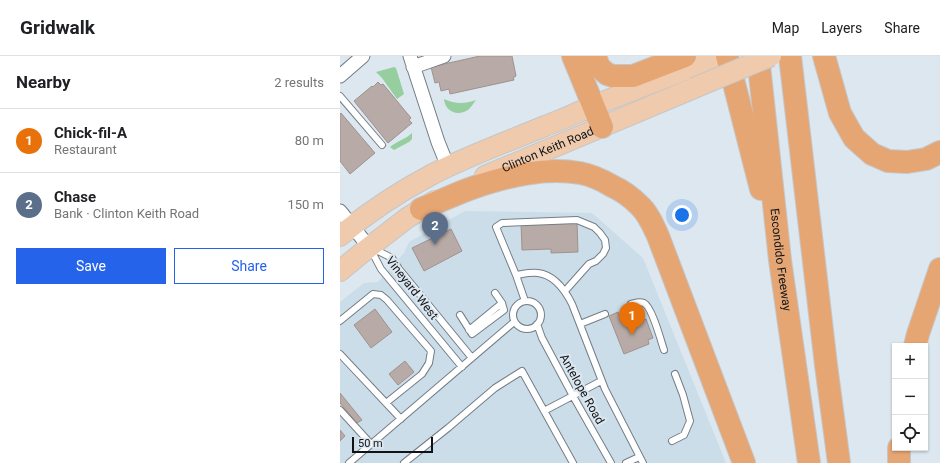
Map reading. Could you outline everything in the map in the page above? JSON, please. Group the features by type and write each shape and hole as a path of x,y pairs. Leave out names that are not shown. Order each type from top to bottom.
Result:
{"highway":[{"path":"573,56 602,127"},
{"path":"595,56 599,67 607,74 613,76 633,76 688,62"},
{"path":"727,56 780,260"},
{"name":"Escondido Freeway","path":"758,56 780,260 809,463"},
{"path":"790,56 826,365 840,463"},
{"path":"824,56 840,113 854,138 872,154 888,161 907,162 926,159 940,152"},
{"path":"421,209 474,187 523,174 540,172 551,171 587,175 621,190 639,205 651,221 658,236 744,463"},
{"path":"916,343 940,269"},
{"path":"898,463 899,451"}],"main road":[{"name":"Clinton Keith Road","path":"344,224 410,187 469,157 593,106 688,62 719,56"},
{"name":"Clinton Keith Road","path":"340,271 407,218 465,185 771,56"}],"street":[{"path":"340,76 364,56"},
{"path":"444,56 411,61 438,142 448,167"},
{"path":"344,224 369,247"}],"lane":[{"path":"340,96 382,145"},
{"path":"525,301 496,227 502,223 577,220 594,227 600,233 605,240 606,248 603,254 596,261 589,264 565,291"},
{"name":"Vineyard West","path":"369,247 392,258 399,269 472,358"},
{"name":"Vineyard West","path":"369,247 381,269 462,367"},
{"path":"516,275 539,273 554,280 565,291 572,304 605,390 641,460 626,463"},
{"path":"460,315 472,334 504,310 502,303 495,293"},
{"path":"340,321 373,294 381,295 431,351 429,363 422,374 386,403"},
{"path":"525,301 537,306 540,311 540,320 534,327 525,329 517,326 513,318 514,309 517,305 525,301"},
{"path":"631,304 637,302 644,303 650,309 664,350"},
{"path":"580,324 605,314"},
{"path":"348,463 514,322"},
{"name":"Antelope Road","path":"537,324 542,338 611,463"},
{"path":"340,354 401,419"},
{"path":"404,463 495,388 522,371 573,463"},
{"path":"672,441 684,435 690,421 683,395 675,374"},
{"path":"544,412 601,380"},
{"path":"340,410 371,444"}],"shaded area":[{"path":"465,211 592,213 643,258 726,463 340,463 340,302 364,283 378,282 404,253 409,242"}],"green space":[{"path":"394,67 396,68 404,94 397,99 376,72"},
{"path":"444,99 460,103 476,100 468,110 456,113 449,110"},
{"path":"412,133 412,139 409,142 394,150 390,147 407,137"}],"building":[{"path":"480,56 512,56 516,76 513,78 514,80 450,94 449,89 441,91 439,82 435,83 431,67"},
{"path":"378,82 381,85 383,84 411,118 409,120 412,123 388,143 354,101"},
{"path":"341,113 375,153 350,174 340,161"},
{"path":"577,222 578,252 551,253 551,249 522,250 521,223"},
{"path":"451,229 462,251 424,271 412,248"},
{"path":"636,308 641,321 646,319 653,338 648,340 649,344 624,354 609,316 618,312 619,315"},
{"path":"375,309 392,332 371,348 354,325"},
{"path":"405,361 414,372 398,385 389,374"},
{"path":"340,393 362,420 357,423 340,403"},
{"path":"340,430 345,436 340,441"}],"place":[{"name":"Chase","path":"435,245"},
{"name":"Chick-fil-A","path":"632,335"}]}
